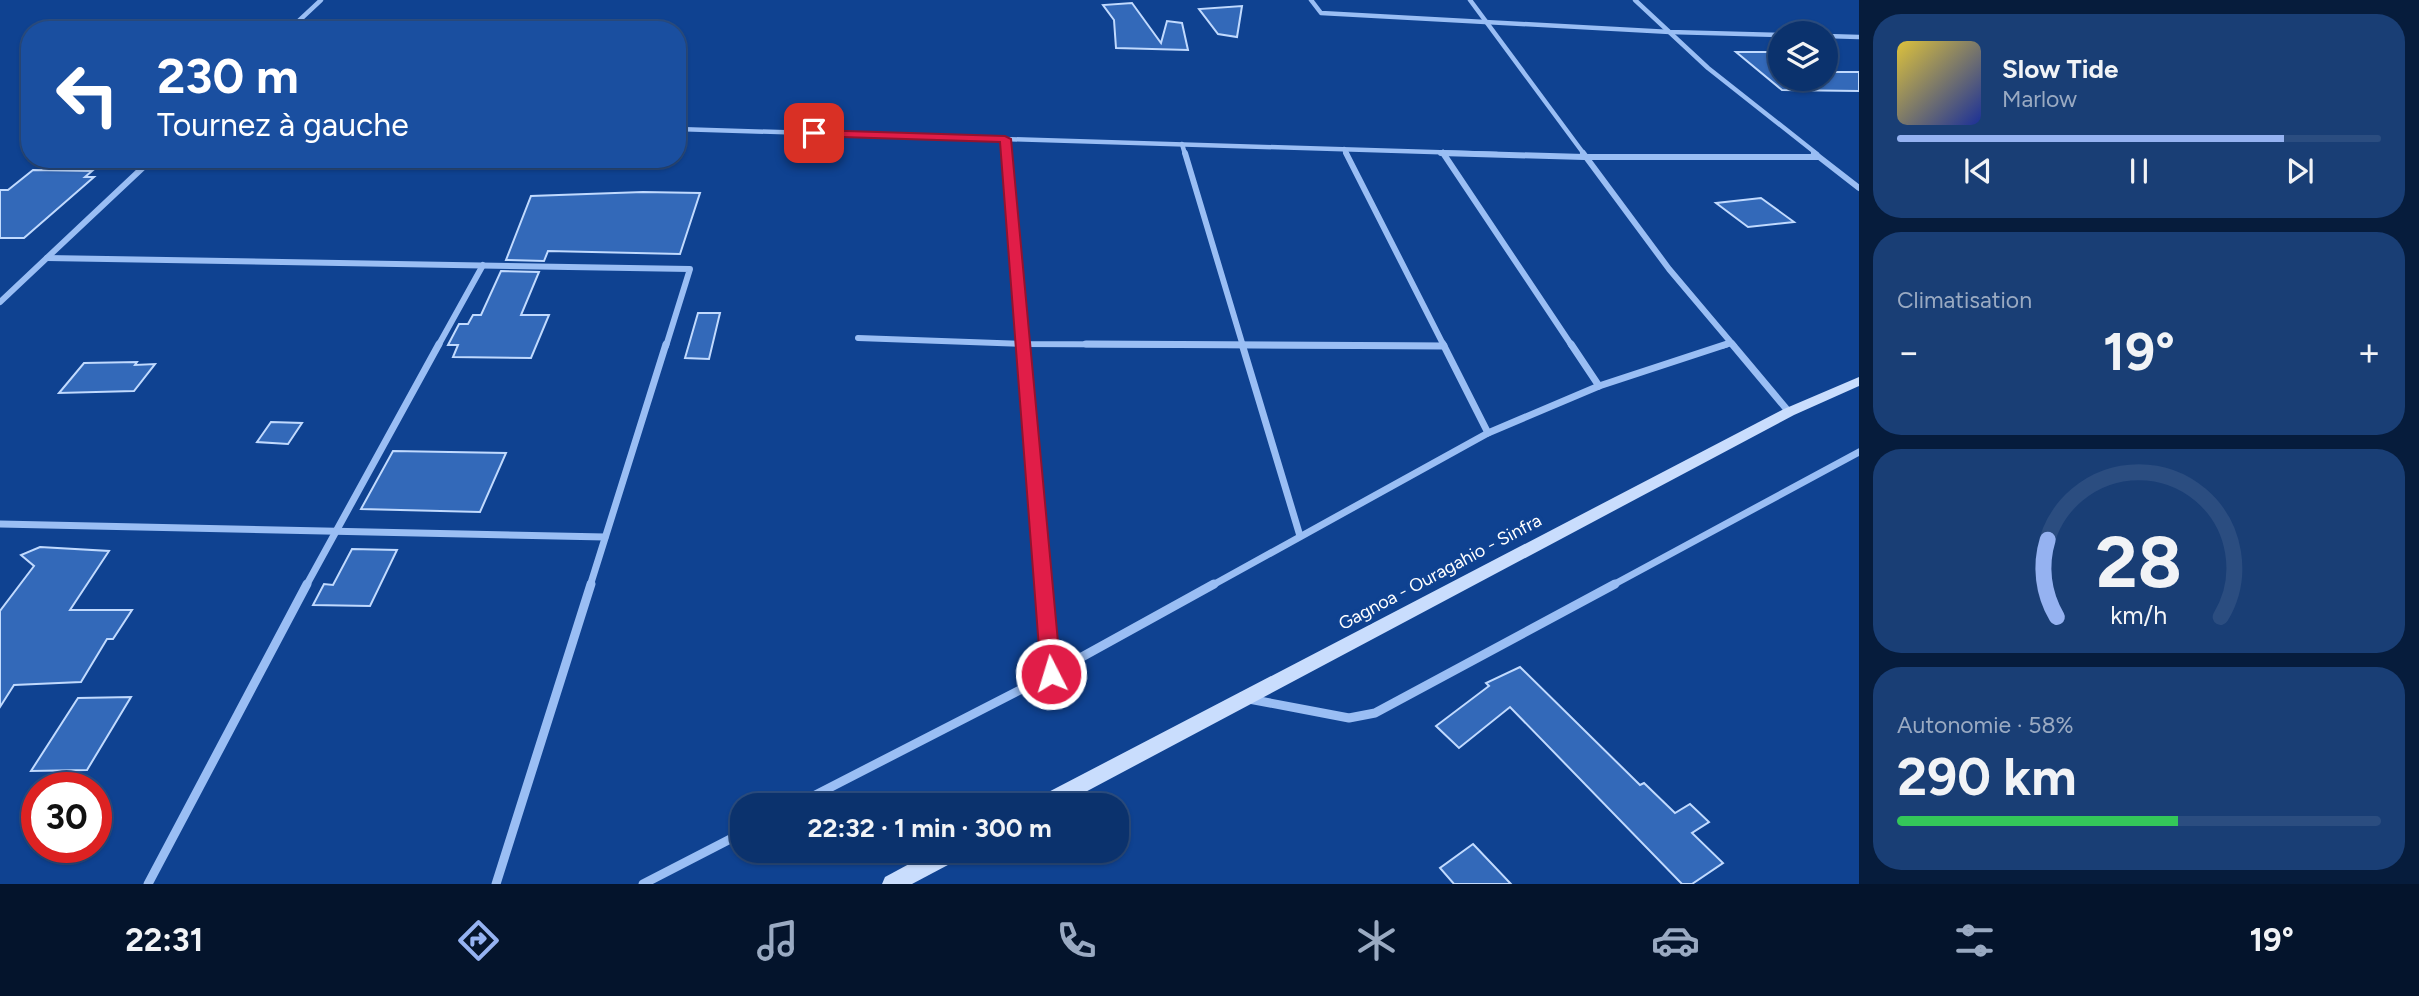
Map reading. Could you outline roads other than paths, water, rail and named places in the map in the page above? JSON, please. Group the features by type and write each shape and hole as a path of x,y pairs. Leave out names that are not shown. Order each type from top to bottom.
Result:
{"main road":[{"name":"Gagnoa - Ouragahio - Sinfra","path":"1065,793 1789,412 1859,381"},
{"path":"892,884 932,863"}],"street":[{"path":"299,21 321,0"},
{"path":"1311,0 1321,13 1768,35"},
{"path":"1470,0 1669,269 1789,412"},
{"path":"1634,0 1708,68 1859,188"},
{"path":"1838,36 1859,37"},
{"path":"686,129 1584,157 1818,156"},
{"path":"1005,139 1051,674"},
{"path":"1182,144 1300,536"},
{"path":"1344,149 1488,433"},
{"path":"1443,152 1599,386"},
{"path":"0,302 142,168"},
{"path":"47,258 690,269 496,884"},
{"path":"148,884 335,530 483,265"},
{"path":"858,338 1023,344 1444,346"},
{"path":"819,793 1051,674 1488,433 1599,386 1731,343"},
{"path":"1245,699 1349,718 1375,713 1859,452"},
{"path":"0,524 606,537"},
{"path":"643,884 730,839"}]}
